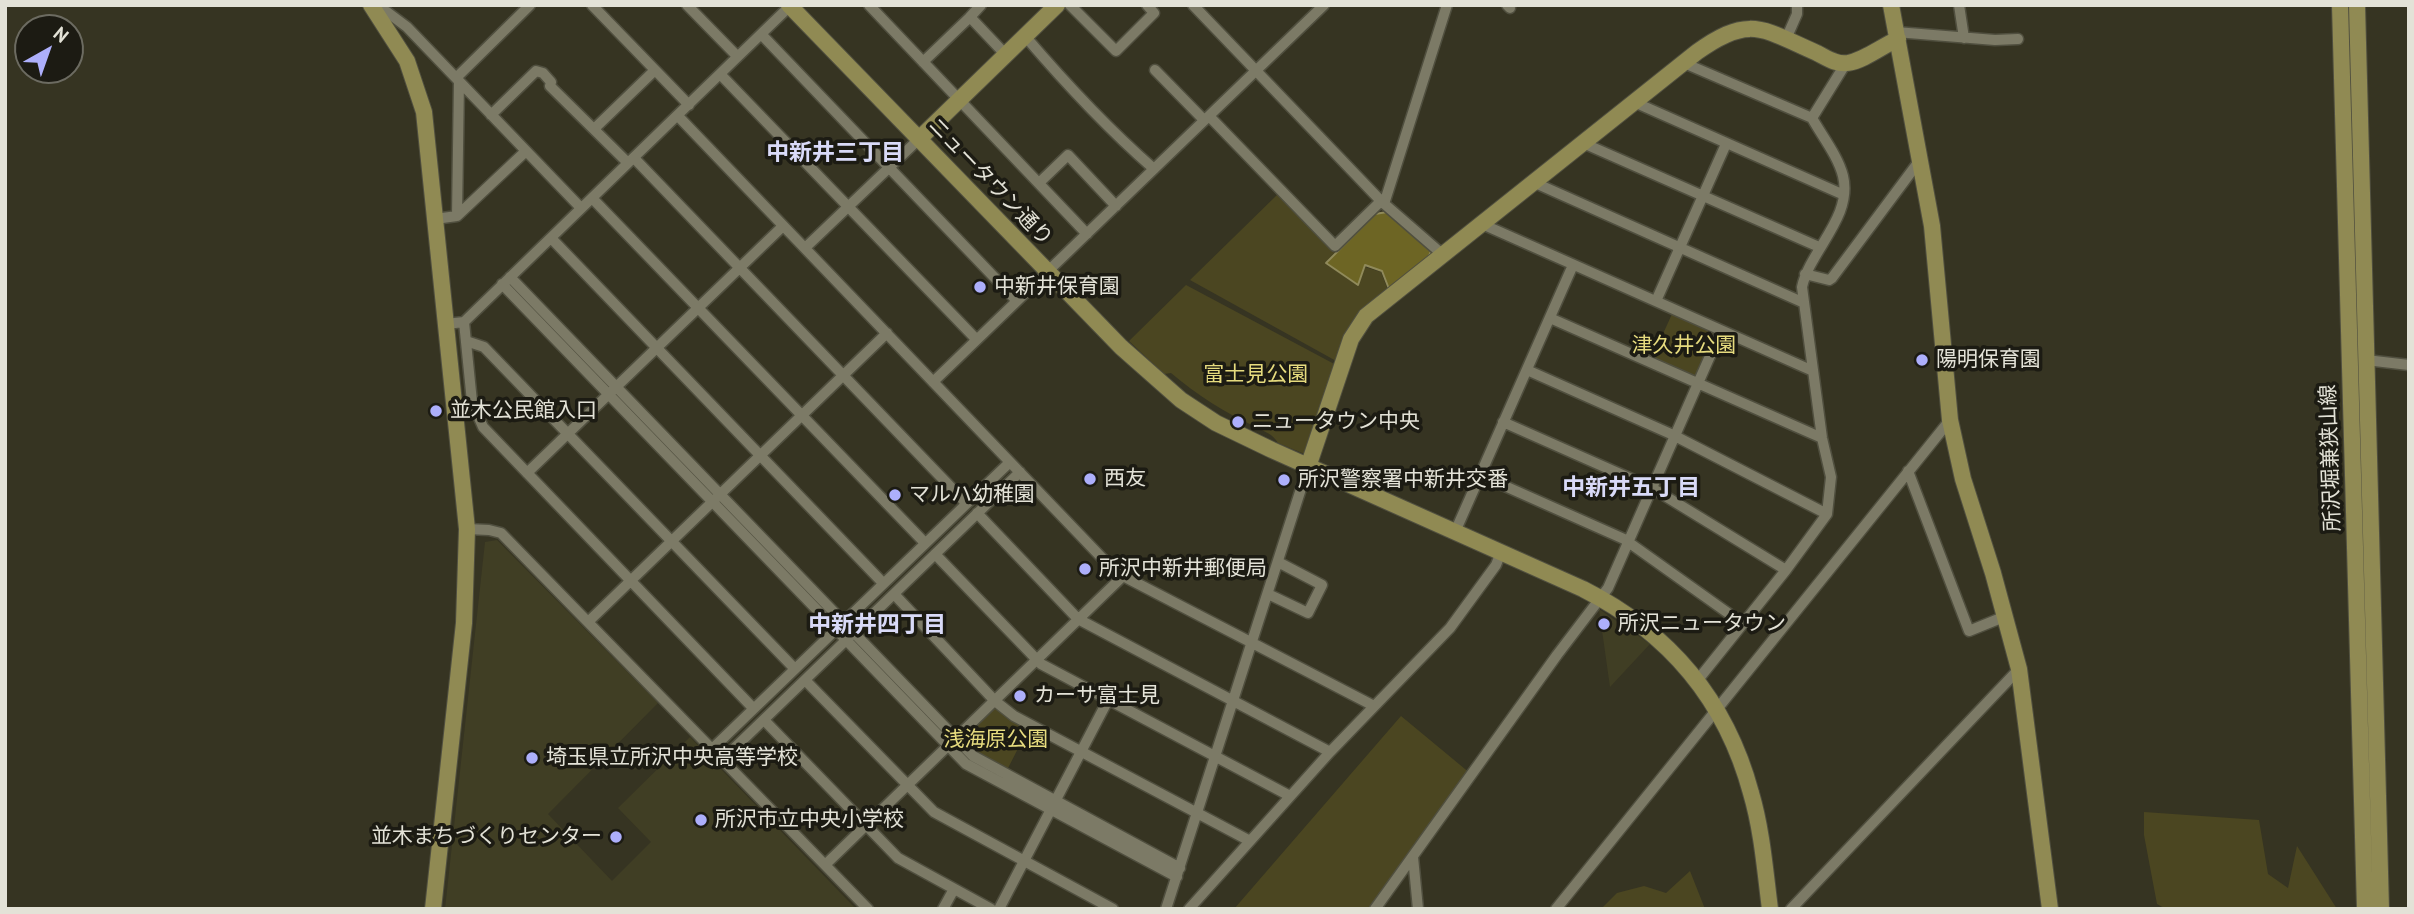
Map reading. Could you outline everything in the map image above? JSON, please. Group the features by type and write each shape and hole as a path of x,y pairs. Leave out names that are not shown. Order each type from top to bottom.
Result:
{"street":[{"path":"457,216 458,80 530,5"},
{"path":"592,5 689,105"},
{"path":"687,5 737,56"},
{"path":"869,5 1087,234"},
{"path":"923,62 981,5"},
{"path":"805,248 1057,5"},
{"path":"1070,5 1116,51 1154,13 1147,5"},
{"path":"1193,5 1382,202 1442,254"},
{"path":"933,382 1324,5"},
{"path":"1155,70 1335,246 1382,202 1447,5"},
{"path":"1786,39 1797,14 1797,5"},
{"path":"1891,5 1932,226 1950,419 1963,479 2020,669 2050,909"},
{"path":"1959,5 1964,38"},
{"name":"所沢堀兼狭山線","path":"2340,5 2365,909"},
{"name":"所沢堀兼狭山線","path":"2357,5 2381,909"},
{"path":"446,324 464,323 790,6"},
{"name":"ニュータウン通り","path":"790,6 1129,356 1181,400 1236,433 1308,467 1601,598 1628,614 1654,635 1697,681 1717,710 1744,768 1752,796 1770,909"},
{"path":"373,7 387,12 407,27 581,208"},
{"path":"373,7 407,61 419,94 427,134 467,529 464,623 433,909"},
{"path":"970,17 1006,55"},
{"path":"1166,909 1308,467 1356,328 1374,309 1442,254 1719,36 1734,30 1762,30 1846,63"},
{"path":"761,34 1017,301"},
{"path":"1025,36 1080,100 1154,169"},
{"path":"1812,118 1846,63 1897,36 2018,39"},
{"path":"1684,63 1812,118 1842,175 1844,195 1838,216 1805,274 1802,302 1822,438 1831,477 1827,514 1697,681"},
{"path":"594,129 655,70"},
{"path":"491,114 536,71 543,73 551,86 740,269 967,503"},
{"path":"720,74 976,340"},
{"path":"1634,102 1844,195"},
{"path":"678,116 1096,552 1124,576 1374,706"},
{"path":"1583,143 1819,247"},
{"path":"1656,301 1726,144"},
{"path":"435,219 457,216 526,151"},
{"path":"1040,182 1068,155 1116,206"},
{"path":"1805,274 1829,280 1832,278 1920,160"},
{"path":"1533,182 1802,302"},
{"path":"592,198 925,543"},
{"path":"1482,224 1813,371"},
{"path":"527,473 783,226"},
{"path":"551,238 883,583"},
{"path":"1455,532 1573,265"},
{"path":"506,280 952,742 1053,806 1178,873"},
{"path":"1550,318 1822,438"},
{"path":"464,323 472,402 477,419 490,436 753,708"},
{"path":"1375,909 1608,588 1721,331"},
{"path":"588,622 887,334"},
{"path":"466,341 484,347 794,668"},
{"path":"2367,359 2409,365"},
{"path":"1527,370 1675,436 1827,514"},
{"path":"1556,909 1950,419"},
{"path":"1503,422 1652,488 1786,570"},
{"path":"712,749 1010,462"},
{"path":"1908,471 1969,631 2006,616"},
{"path":"722,760 1020,472"},
{"path":"1480,475 1629,542 1742,624"},
{"path":"978,513 1078,620 1330,752"},
{"path":"467,529 489,530 501,534 868,909"},
{"path":"1189,909 1330,752 1450,628 1496,565 1501,552"},
{"path":"935,554 1041,664 1290,796"},
{"path":"1268,594 1308,613 1322,585 1278,562"},
{"path":"825,865 1124,576"},
{"path":"894,594 995,701 1014,716 1250,841"},
{"path":"1791,909 2020,669"},
{"path":"805,680 933,812 1113,909"},
{"path":"999,909 1108,700"},
{"path":"764,720 898,858 991,909"},
{"path":"1413,857 1418,909"},
{"path":"943,909 954,889"}],"shaded area":[{"path":"1387,212 1431,251 1429,256 1389,289 1382,271 1365,265 1358,285 1326,263 1375,214"},
{"name":"埼玉県立所沢中央高等学校","path":"497,540 658,703 548,814 612,881 651,842 618,808 690,737 856,909 445,909 485,542"},
{"path":"1599,609 1650,644 1610,687"}],"green space":[{"path":"1278,194 1335,252 1325,263 1358,286 1365,267 1381,272 1388,290 1338,362 1190,280"},
{"name":"富士見公園","path":"1186,285 1338,366 1307,455 1278,443 1274,437 1222,410 1171,373 1164,374 1129,341"},
{"name":"津久井公園","path":"1672,314 1715,334 1696,378 1652,358"},
{"name":"浅海原公園","path":"994,708 998,708 1028,729 1006,772 985,761 964,743 964,737"},
{"path":"1401,716 1471,774 1379,909 1234,909"},
{"path":"2144,812 2259,820 2268,874 2288,888 2297,846 2337,909 2166,909 2157,904 2144,835"},
{"path":"1690,871 1705,909 1601,909 1617,893 1644,886 1666,893"}],"place":[{"name":"中新井保育園","path":"980,287"},
{"name":"陽明保育園","path":"1922,360"},
{"name":"並木公民館入口","path":"436,411"},
{"name":"ニュータウン中央","path":"1238,422"},
{"name":"西友","path":"1090,479"},
{"name":"所沢警察署中新井交番","path":"1284,480"},
{"name":"マルハ幼稚園","path":"895,495"},
{"name":"所沢中新井郵便局","path":"1085,569"},
{"name":"所沢ニュータウン","path":"1604,624"},
{"name":"カーサ富士見","path":"1020,696"},
{"name":"埼玉県立所沢中央高等学校","path":"532,758"},
{"name":"所沢市立中央小学校","path":"701,820"},
{"name":"並木まちづくりセンター","path":"616,837"}],"district":[{"name":"中新井三丁目","path":"835,153"},
{"name":"中新井五丁目","path":"1631,488"},
{"name":"中新井四丁目","path":"877,625"}]}
